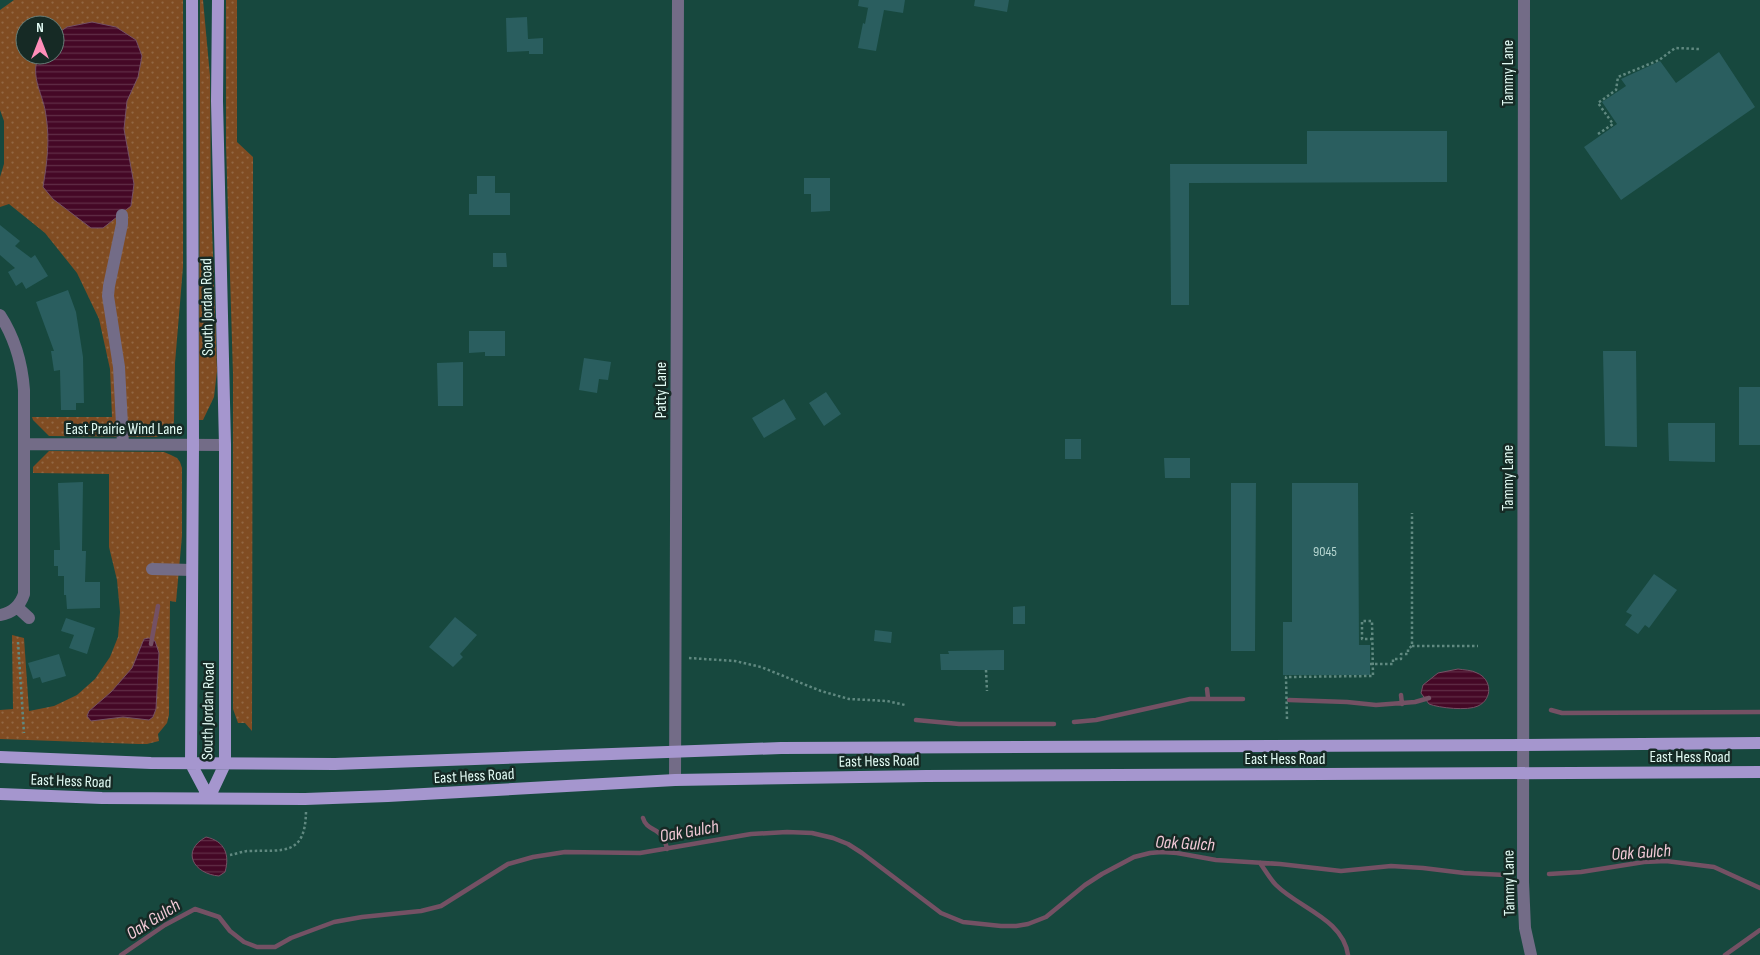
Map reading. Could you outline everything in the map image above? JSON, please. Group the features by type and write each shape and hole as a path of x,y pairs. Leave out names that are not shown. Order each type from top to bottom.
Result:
{"main road":[{"name":"South Jordan Road","path":"192,0 193,445 191,764 209,798"},
{"name":"South Jordan Road","path":"209,798 225,764 225,445 218,101 218,0"},
{"name":"East Hess Road","path":"0,757 191,764 335,764 764,748 1523,746 1760,743"},
{"name":"East Hess Road","path":"0,794 102,798 305,799 675,780 926,776 1760,772"}],"street":[{"name":"Patty Lane","path":"675,780 678,0"},
{"name":"Tammy Lane","path":"1524,0 1523,746 1525,919 1531,955"},
{"path":"122,215 122,224 108,296 119,367 123,444"},
{"path":"0,315 12,337 21,361 24,390 24,594 17,607 11,612 0,615"},
{"name":"East Prairie Wind Lane","path":"24,444 225,445"},
{"path":"152,569 192,570"},
{"path":"17,607 29,618"}],"path":[{"path":"1598,134 1613,124 1598,103 1616,90 1618,77 1659,60 1675,48 1700,49"},
{"path":"1372,664 1393,664 1393,659 1401,659 1401,654 1408,654 1408,649 1412,646 1412,513"},
{"path":"1287,720 1286,677 1373,676 1372,621 1362,621 1362,639 1372,639"},
{"path":"18,642 24,733"},
{"path":"1412,646 1478,646"},
{"path":"675,658 706,658 735,661 761,668 821,691 849,699 887,701 905,705"},
{"path":"986,670 987,691"},
{"path":"230,855 246,851 279,850 293,847 299,842 306,826 305,799"}],"shaded area":[{"path":"14,0 183,0 183,267 175,363 174,421 173,428 165,434 156,437 49,436 33,420 32,417 112,417 110,369 99,319 77,273 45,233 9,204 0,207 0,177 4,164 4,121 0,110 0,10"},
{"path":"200,0 203,0 210,76 211,198 217,371 214,397 203,420 199,420"},
{"path":"226,0 237,0 237,142 253,157 252,731 245,723 238,723 233,709 233,374 226,145"},
{"path":"92,22 116,27 136,40 142,56 138,77 127,101 124,129 134,184 131,206 103,228 91,228 53,199 43,187 48,134 45,108 36,78 36,65 65,65 65,28"},
{"path":"49,451 164,452 177,458 180,462 182,468 182,536 176,602 170,601 169,715 167,723 158,734 159,741 138,744 0,739 0,710 13,709 12,635 24,638 29,711 54,706 77,695 95,679 110,657 118,637 120,612 117,580 109,547 109,474 33,473 33,467"},
{"path":"149,638 155,641 159,653 156,709 153,717 149,720 123,717 91,721 87,716 89,711 111,692 132,668 144,639"},
{"path":"1458,669 1473,671 1486,680 1489,689 1483,703 1473,708 1461,709 1429,704 1421,693 1423,685 1438,673"},
{"path":"206,837 222,845 226,855 225,872 219,876 203,871 193,861 194,849"}],"building":[{"path":"859,0 905,0 903,13 884,10 876,51 858,48 863,23 865,24 869,8 858,6"},
{"path":"975,0 1009,0 1007,12 974,6"},
{"path":"527,17 528,39 543,38 543,54 529,54 529,51 507,52 506,18"},
{"path":"1719,52 1755,107 1621,200 1584,147 1617,124 1602,102 1626,86 1621,79 1660,61 1676,83"},
{"path":"1307,131 1447,131 1447,182 1189,183 1189,305 1171,305 1170,164 1307,164"},
{"path":"477,176 495,176 495,193 510,193 510,215 469,215 469,194 477,194"},
{"path":"804,178 830,178 830,211 811,212 811,194 804,194"},
{"path":"0,225 20,241 15,246 31,258 35,255 48,276 26,289 22,282 16,286 8,272 15,268 0,255"},
{"path":"493,253 506,253 507,267 493,267"},
{"path":"68,290 76,312 83,357 84,403 76,403 76,410 61,410 60,370 54,371 51,351 54,351 36,302"},
{"path":"469,331 505,331 505,356 485,356 485,352 469,353"},
{"path":"1603,351 1636,351 1637,447 1605,446"},
{"path":"584,358 611,362 608,380 599,379 597,393 579,390"},
{"path":"463,362 463,406 438,406 437,363"},
{"path":"1739,387 1760,387 1760,445 1739,445"},
{"path":"826,392 841,414 824,426 809,403"},
{"path":"784,399 796,419 764,438 752,418"},
{"path":"1668,423 1715,423 1715,462 1669,461"},
{"path":"1065,439 1081,439 1081,459 1065,459"},
{"path":"1164,458 1190,458 1190,478 1165,478"},
{"path":"83,482 82,551 86,551 85,582 100,582 100,608 67,609 66,595 64,595 64,576 58,576 58,566 54,566 54,550 60,550 58,483"},
{"path":"1231,483 1256,483 1255,651 1231,651"},
{"path":"1292,483 1358,483 1359,645 1370,645 1370,675 1283,675 1283,622 1292,622"},
{"path":"1654,574 1677,590 1649,628 1645,625 1638,634 1625,625 1632,615 1626,612"},
{"path":"1025,606 1025,624 1013,624 1013,607"},
{"path":"455,617 477,635 460,654 463,657 453,667 429,647"},
{"path":"66,618 95,628 87,654 69,648 74,635 61,631"},
{"path":"875,630 892,632 891,643 874,641"},
{"path":"1004,650 1004,670 941,670 940,654 949,654 948,651"},
{"path":"59,654 66,676 42,683 40,677 33,679 28,663"}],"waterway":[{"path":"151,644 158,606"},
{"path":"1207,689 1208,698"},
{"path":"1401,695 1402,704"},
{"path":"1289,700 1376,705 1415,702 1429,698"},
{"path":"1074,722 1096,720 1190,699 1243,699"},
{"path":"1551,710 1562,713 1760,712"},
{"path":"916,720 959,724 1054,724"},
{"path":"643,818 646,824 660,833 667,849"},
{"name":"Oak Gulch","path":"121,955 165,925 195,909 219,917 230,931 244,942 257,947 275,947 291,938 334,922 421,911 441,906 508,864 533,857 565,852 640,853 751,834 812,833 833,838 848,844 862,853 941,913 963,922 1001,926 1028,924 1046,917 1085,885 1102,874 1134,857 1150,853 1177,853 1216,860 1280,864 1341,871 1391,866 1505,875"},
{"name":"Oak Gulch","path":"1549,874 1581,872 1644,862 1666,861 1714,867 1760,888"},
{"name":"Oak Gulch","path":"1260,863 1276,885 1285,893 1319,915 1338,932 1348,955"},
{"name":"Oak Gulch","path":"1725,955 1760,930"}]}
